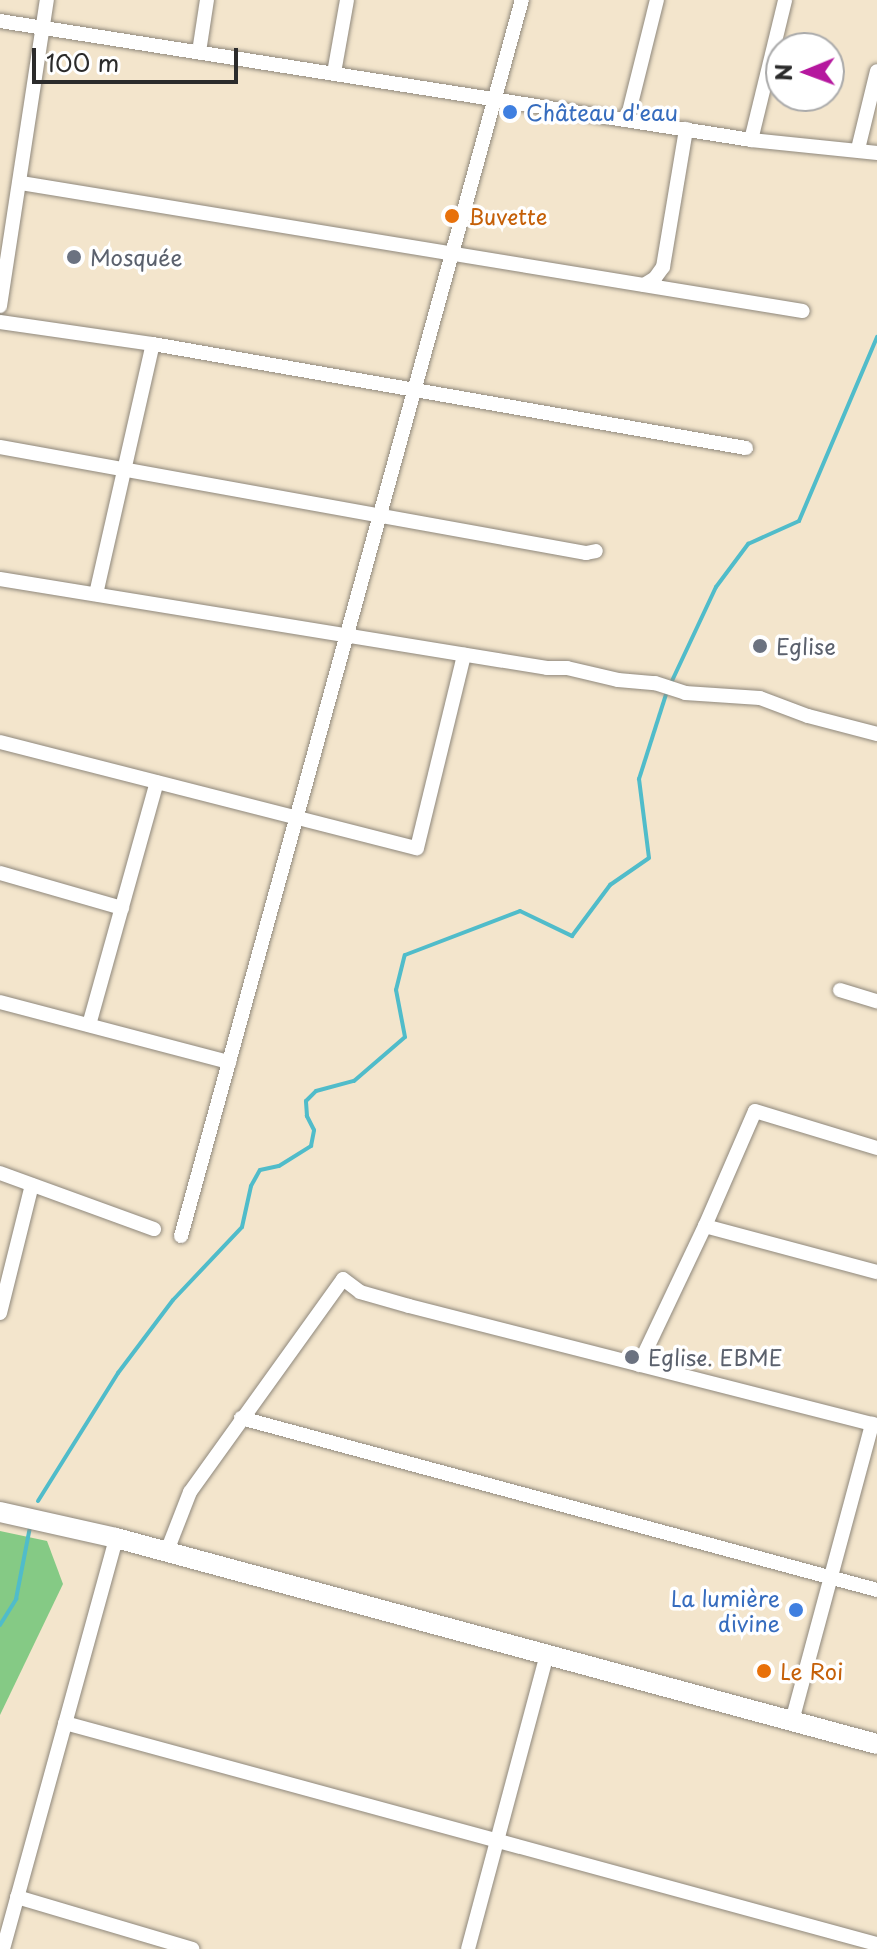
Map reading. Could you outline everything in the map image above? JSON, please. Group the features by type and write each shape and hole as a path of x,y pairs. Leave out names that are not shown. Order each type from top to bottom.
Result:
{"street":[{"path":"0,306 47,0"},
{"path":"199,52 207,0"},
{"path":"334,73 347,0"},
{"path":"181,1236 522,0"},
{"path":"627,120 657,0"},
{"path":"751,140 785,0"},
{"path":"0,21 751,140 877,153"},
{"path":"858,149 877,71"},
{"path":"644,285 655,278 663,267 686,129"},
{"path":"21,183 803,311"},
{"path":"0,322 153,344 746,448"},
{"path":"96,594 153,344"},
{"path":"0,447 586,553 596,551"},
{"path":"0,579 464,655 567,668 618,680 655,683 685,693 760,698 808,716 877,734"},
{"path":"0,742 417,848 464,655"},
{"path":"89,1025 157,782"},
{"path":"0,873 122,908"},
{"path":"840,990 877,1001"},
{"path":"0,1002 229,1062"},
{"path":"639,1365 755,1111 877,1148"},
{"path":"0,1173 154,1229"},
{"path":"0,1313 32,1185"},
{"path":"705,1226 877,1272"},
{"path":"167,1551 190,1492 343,1279 360,1292 372,1296 875,1424 792,1721"},
{"path":"241,1418 877,1590"},
{"path":"0,1512 167,1551 877,1744"},
{"path":"3,1949 116,1538"},
{"path":"468,1949 547,1654"},
{"path":"65,1723 877,1944"},
{"path":"17,1897 192,1949"}],"green space":[{"path":"0,1531 47,1541 63,1584 0,1715"}],"waterway":[{"path":"671,683 716,587 748,544 799,521 877,337"},
{"path":"38,1501 118,1373 173,1300 242,1227 251,1186 260,1170 279,1166 311,1146 314,1130 307,1116 306,1101 316,1091 354,1081 405,1037 396,990 405,955 520,911 572,936 610,885 649,858 639,779 667,691"},
{"path":"0,1625 16,1599 30,1527"}],"place":[{"name":"Château d'eau","path":"510,112"},
{"name":"Buvette","path":"452,216"},
{"name":"Mosquée","path":"74,257"},
{"name":"Eglise","path":"760,646"},
{"name":"Eglise. EBME","path":"632,1357"},
{"name":"La lumière divine","path":"796,1610"},
{"name":"Le Roi","path":"764,1671"}]}
